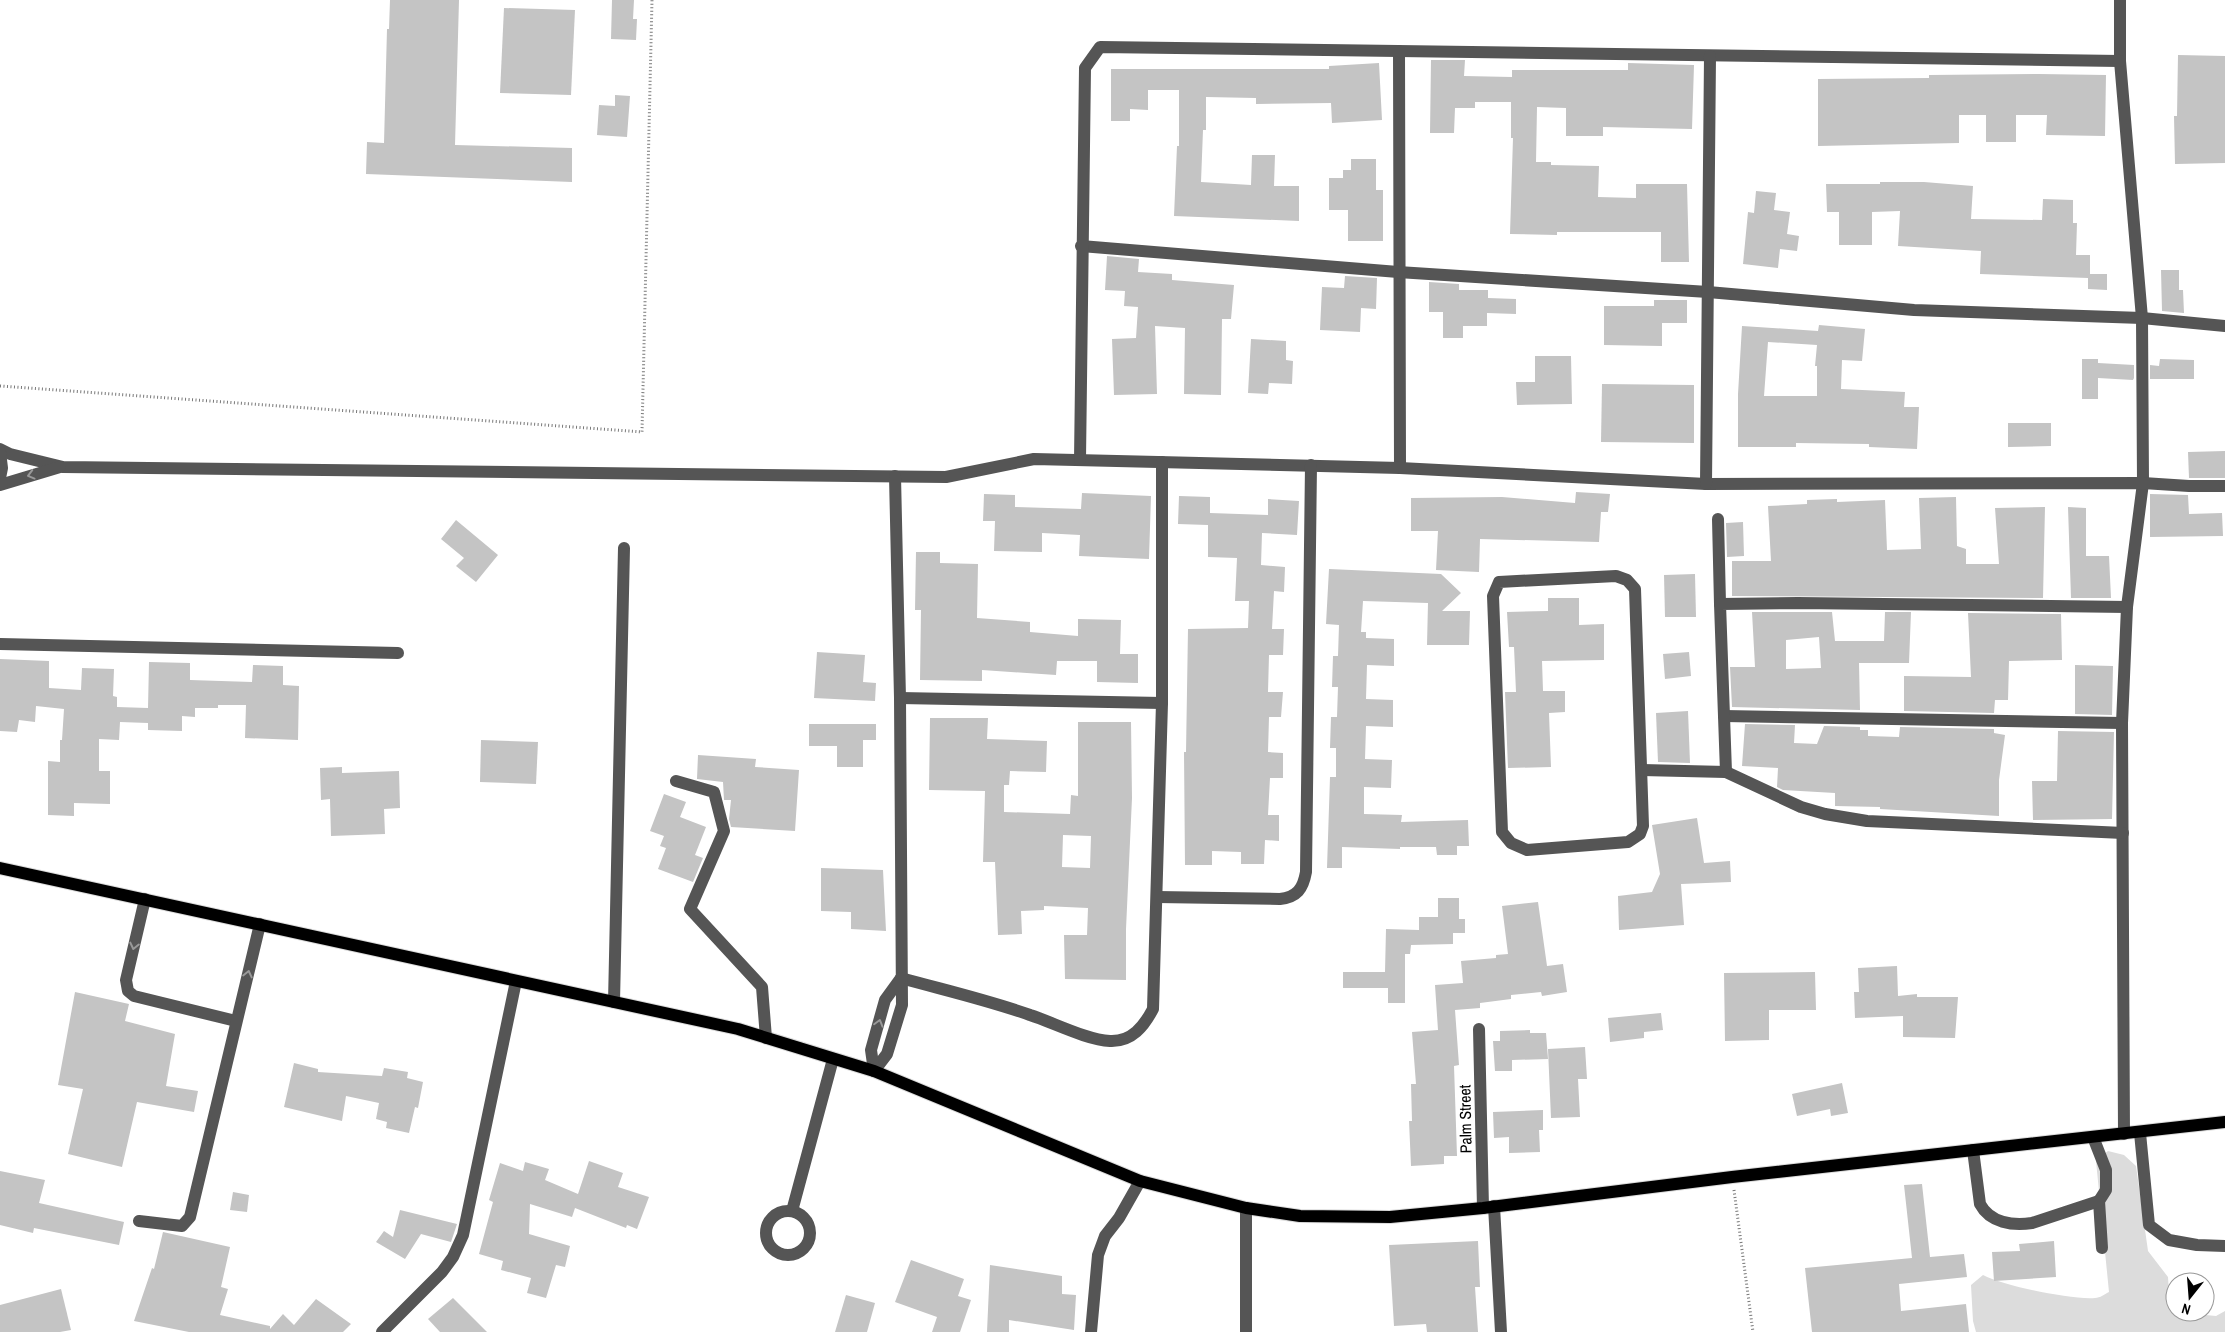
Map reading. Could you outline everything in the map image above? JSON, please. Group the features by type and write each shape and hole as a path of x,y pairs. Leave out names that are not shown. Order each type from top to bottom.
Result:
{"main road":[{"path":"0,868 738,1029 874,1071 1140,1182 1246,1208 1300,1216 1390,1217 1489,1207 1732,1177 2140,1133 2225,1122"}],"street":[{"path":"2120,0 2120,61 2142,318 2143,483 2127,607 2122,723 2124,1134"},
{"path":"1080,460 1081,246 1085,68 1100,47 2120,61"},
{"path":"1399,51 1398,272 1400,468"},
{"path":"1706,484 1710,56"},
{"path":"1081,246 1398,272 1708,292 1914,310 2142,318 2225,326"},
{"path":"0,478 2,468 0,451 63,467 946,477 1034,459 1400,468 1706,484 2143,483 2225,486"},
{"path":"901,978 1028,1014 1093,1038 1111,1041 1131,1036 1144,1026 1153,1009 1162,704 1162,462"},
{"path":"1157,897 1280,899 1290,898 1298,893 1304,884 1306,872 1311,465"},
{"path":"0,484 63,467"},
{"path":"874,1071 887,1054 902,1005 900,698 895,476"},
{"path":"1718,519 1726,772"},
{"path":"614,1002 624,548"},
{"path":"1616,576 1627,580 1635,589 1642,770 1643,826 1640,834 1628,842 1526,850 1510,843 1502,832 1493,596 1499,582 1616,576"},
{"path":"1720,604 1798,603 2127,607"},
{"path":"0,644 398,653"},
{"path":"900,698 1162,704"},
{"path":"1724,716 2122,723"},
{"path":"1642,770 1726,772 1801,807 1825,814 1859,819 2123,833"},
{"path":"676,781 714,792 724,832 690,909 762,986 766,1038"},
{"path":"145,899 126,980 128,991 134,996 236,1021"},
{"path":"139,1221 182,1226 190,1217 260,924"},
{"path":"382,1332 442,1272 454,1257 464,1235 516,981"},
{"name":"Palm Street","path":"1478,1029 1489,1207 1501,1332"},
{"path":"792,1210 833,1058"},
{"path":"2140,1133 2149,1225 2169,1240 2197,1245 2225,1246"},
{"path":"2094,1137 2106,1170 2106,1190 2099,1201 2102,1248"},
{"path":"1973,1150 1980,1204 1984,1212 2006,1223 2026,1224 2099,1201"},
{"path":"1092,1332 1098,1255 1105,1236 1140,1182"},
{"path":"1246,1208 1246,1332"}],"path":[{"path":"0,386 642,432 652,0"},
{"path":"1732,1177 1753,1332"}],"shaded area":[{"path":"2108,1151 2124,1155 2136,1166 2148,1251 2165,1273 2165,1322 2215,1322 2215,1316 2225,1311 2225,1332 1976,1332 1973,1321 1971,1285 1983,1275 2006,1284 2055,1295 2097,1298 2109,1292 2096,1161"}],"building":[{"path":"390,0 459,0 455,145 572,148 572,182 366,174 367,142 384,143 387,29 389,29"},
{"path":"612,0 634,0 633,19 637,19 636,40 611,39"},
{"path":"504,8 575,10 571,95 500,93"},
{"path":"2178,55 2225,56 2225,163 2175,164 2174,116 2177,116"},
{"path":"1431,60 1465,60 1464,76 1512,77 1512,70 1628,70 1628,63 1694,65 1692,129 1603,127 1603,136 1566,136 1566,108 1537,107 1536,162 1551,162 1551,165 1599,166 1598,197 1636,198 1636,184 1687,184 1689,262 1661,262 1661,232 1557,232 1557,235 1510,234 1513,138 1511,138 1511,102 1475,102 1475,108 1455,108 1454,133 1430,133"},
{"path":"1379,63 1382,120 1332,123 1331,103 1256,104 1256,98 1206,97 1206,130 1203,130 1201,182 1251,185 1252,155 1275,155 1274,186 1299,186 1299,221 1174,216 1177,146 1179,146 1179,90 1148,90 1148,110 1130,109 1130,121 1111,121 1111,69 1329,69 1329,66"},
{"path":"1929,75 2106,75 2105,136 2046,135 2047,115 2016,115 2016,142 1986,142 1986,115 1959,115 1959,143 1818,146 1818,79 1929,78"},
{"path":"615,95 630,96 627,137 597,135 599,105 615,106"},
{"path":"1351,159 1376,159 1376,190 1383,190 1383,241 1348,241 1348,210 1329,210 1329,178 1343,178 1343,170 1351,170"},
{"path":"1880,182 1924,182 1973,186 1971,219 2042,220 2043,199 2073,200 2073,223 2077,223 2076,255 2090,255 2090,274 2107,274 2107,290 2088,289 2088,278 1980,274 1981,251 1898,246 1900,211 1872,212 1872,245 1839,245 1839,212 1827,212 1826,184 1880,184"},
{"path":"1756,191 1776,193 1774,210 1790,212 1787,234 1799,236 1797,251 1780,249 1778,268 1743,264 1748,212 1754,213"},
{"path":"1107,256 1139,259 1138,272 1172,274 1172,280 1234,285 1231,319 1222,319 1221,395 1184,394 1185,328 1155,326 1157,394 1114,395 1112,339 1136,338 1138,307 1124,306 1125,291 1105,290"},
{"path":"2161,270 2179,270 2179,290 2183,290 2184,313 2162,311"},
{"path":"1345,276 1377,278 1376,309 1361,308 1360,332 1320,330 1322,287 1344,288"},
{"path":"1429,282 1459,284 1459,290 1488,290 1488,298 1516,299 1516,314 1487,313 1487,326 1463,326 1463,338 1443,338 1443,312 1429,312"},
{"path":"1654,300 1687,300 1687,323 1662,323 1662,346 1604,345 1604,306 1654,306"},
{"path":"1819,325 1865,329 1862,361 1842,360 1841,389 1905,392 1904,407 1919,407 1917,449 1869,447 1869,444 1796,443 1796,447 1738,447 1738,394 1742,326 1818,331","holes":["1768,342 1817,345 1815,366 1817,366 1817,396 1764,396"]},
{"path":"1251,339 1286,341 1286,360 1293,361 1292,384 1269,383 1268,394 1248,393"},
{"path":"1535,356 1571,356 1572,404 1517,405 1516,382 1535,382"},
{"path":"2082,359 2098,359 2098,363 2134,365 2134,378 2133,380 2098,378 2098,399 2082,399"},
{"path":"2160,359 2194,360 2194,379 2150,379 2150,365 2159,366"},
{"path":"1602,384 1694,385 1694,443 1601,442"},
{"path":"2008,423 2051,423 2051,446 2008,447"},
{"path":"2225,451 2225,478 2189,478 2188,452"},
{"path":"1576,492 1610,494 1608,512 1601,512 1599,542 1480,539 1479,572 1436,570 1438,531 1411,531 1411,498 1502,497 1575,503"},
{"path":"1082,493 1151,496 1149,559 1079,556 1080,535 1042,533 1042,552 994,551 995,521 983,521 984,494 1015,495 1015,507 1081,509"},
{"path":"2150,494 2188,495 2189,514 2222,513 2223,536 2150,537"},
{"path":"1179,496 1210,497 1210,513 1268,515 1268,499 1299,501 1297,535 1262,533 1261,565 1285,567 1284,592 1274,591 1272,629 1284,629 1283,655 1269,655 1268,692 1283,692 1281,717 1269,717 1268,752 1283,753 1283,778 1270,778 1268,815 1279,815 1279,841 1265,840 1264,864 1241,864 1241,852 1212,851 1212,865 1185,865 1184,752 1186,752 1188,629 1248,628 1249,601 1235,601 1237,558 1208,557 1208,525 1178,524"},
{"path":"1956,497 1957,546 1966,549 1966,564 1999,564 1995,508 2045,507 2043,598 1732,596 1732,561 1771,561 1768,506 1807,504 1807,500 1837,499 1837,502 1885,500 1887,550 1921,549 1919,498"},
{"path":"2068,507 2086,508 2086,556 2109,556 2111,598 2071,598"},
{"path":"456,520 498,555 476,582 456,566 464,558 441,539"},
{"path":"1743,522 1744,556 1727,557 1726,523"},
{"path":"916,552 940,552 940,563 978,564 977,618 1030,622 1030,632 1078,636 1078,619 1121,620 1120,654 1138,654 1138,683 1097,682 1097,661 1057,661 1056,675 982,670 982,681 920,680 921,610 915,610"},
{"path":"1329,569 1441,574 1461,593 1442,611 1470,611 1469,645 1427,645 1428,603 1363,601 1361,632 1366,632 1366,638 1394,639 1394,666 1367,665 1366,699 1393,700 1393,727 1366,726 1365,759 1392,760 1391,788 1364,787 1364,814 1402,815 1401,822 1468,820 1469,846 1457,846 1457,855 1437,855 1436,847 1400,847 1400,849 1342,847 1342,868 1327,868 1330,777 1336,777 1336,748 1330,748 1331,717 1337,717 1338,687 1332,687 1333,656 1338,656 1339,625 1326,624"},
{"path":"1695,574 1696,617 1665,617 1664,575"},
{"path":"1548,598 1579,598 1579,625 1604,624 1604,660 1542,661 1543,691 1565,691 1565,712 1549,713 1551,767 1508,768 1505,692 1516,692 1514,647 1509,647 1507,612 1548,611"},
{"path":"1752,612 1832,612 1835,641 1884,641 1885,612 1911,612 1909,663 1859,663 1860,710 1732,707 1730,667 1755,667","holes":["1819,637 1821,668 1786,669 1786,640"]},
{"path":"1968,613 2061,614 2062,660 2009,661 2008,700 1995,700 1994,713 1904,711 1904,676 1971,677"},
{"path":"817,652 865,655 863,682 876,683 875,701 814,698"},
{"path":"1689,652 1691,676 1665,679 1663,654"},
{"path":"0,659 49,661 49,688 81,690 82,668 114,669 113,696 117,697 117,707 148,708 149,662 190,663 190,680 252,682 253,665 283,666 283,685 299,686 298,740 245,738 246,705 218,705 218,708 195,708 195,717 182,716 182,731 148,730 148,723 120,722 119,740 99,739 99,771 110,771 110,804 74,803 74,816 48,815 48,761 60,762 60,740 62,740 64,709 36,706 35,722 19,720 17,732 0,731"},
{"path":"2075,665 2113,666 2112,715 2075,714"},
{"path":"1688,711 1690,763 1658,762 1656,713"},
{"path":"930,718 988,718 987,739 1047,741 1046,772 1010,771 1009,785 1004,785 1004,812 1070,814 1071,795 1078,796 1078,722 1131,722 1132,798 1126,929 1126,980 1065,979 1064,935 1087,935 1088,908 1044,906 1044,910 1021,911 1022,934 998,935 995,862 983,862 985,791 929,790","holes":["1063,835 1091,836 1090,868 1062,867"]},
{"path":"809,724 876,724 876,740 863,740 863,767 837,767 837,746 809,746"},
{"path":"1745,724 1795,725 1794,743 1817,744 1824,726 1860,727 1860,730 1868,730 1868,736 1899,737 1900,727 1994,729 1994,733 2005,735 1999,780 1999,816 1880,809 1880,807 1835,806 1835,793 1783,790 1777,787 1778,768 1742,766"},
{"path":"2058,731 2114,732 2112,819 2033,820 2032,781 2057,781"},
{"path":"481,740 538,742 536,784 480,782"},
{"path":"698,755 756,759 755,767 799,770 795,831 731,827 729,819 731,800 724,800 723,782 697,779"},
{"path":"342,767 342,773 399,771 400,808 384,809 385,834 331,836 330,799 321,800 320,768"},
{"path":"664,794 686,802 680,817 706,827 695,855 703,858 693,882 658,869 666,848 660,846 664,836 650,831"},
{"path":"1697,818 1704,863 1730,861 1731,882 1681,884 1684,925 1619,930 1618,896 1652,892 1660,874 1652,825"},
{"path":"821,868 883,870 886,931 851,929 851,912 821,911"},
{"path":"1438,898 1459,898 1459,919 1465,919 1465,933 1453,933 1453,944 1411,945 1410,954 1405,954 1405,1003 1388,1003 1388,988 1343,988 1343,972 1385,972 1386,929 1419,930 1419,917 1438,917"},
{"path":"1538,902 1547,966 1563,964 1567,992 1542,996 1541,992 1511,995 1511,999 1480,1003 1480,1008 1455,1010 1459,1065 1454,1066 1457,1156 1444,1156 1444,1164 1411,1166 1409,1121 1412,1121 1411,1084 1416,1084 1412,1032 1438,1030 1435,985 1463,983 1461,961 1496,958 1496,955 1508,954 1502,906"},
{"path":"1897,966 1898,996 1917,994 1917,997 1958,997 1955,1038 1903,1037 1903,1016 1855,1018 1854,992 1859,992 1858,968"},
{"path":"1815,972 1816,1010 1769,1010 1769,1040 1725,1041 1724,973"},
{"path":"75,992 129,1004 125,1021 175,1034 166,1086 198,1091 194,1112 137,1102 122,1167 68,1154 83,1089 58,1085"},
{"path":"1661,1013 1663,1030 1644,1032 1644,1038 1610,1042 1608,1018"},
{"path":"1530,1030 1530,1033 1546,1033 1548,1059 1512,1060 1512,1071 1495,1071 1493,1041 1500,1041 1500,1031"},
{"path":"1585,1047 1587,1079 1578,1079 1580,1117 1551,1118 1548,1049"},
{"path":"294,1063 318,1069 318,1072 382,1076 384,1068 408,1072 407,1078 423,1082 418,1108 415,1107 409,1133 386,1128 387,1122 376,1119 379,1103 346,1096 342,1121 284,1107"},
{"path":"1842,1083 1848,1113 1831,1116 1830,1109 1797,1116 1792,1094"},
{"path":"1543,1110 1543,1130 1539,1130 1540,1152 1509,1153 1509,1137 1494,1138 1493,1112"},
{"path":"589,1161 623,1173 618,1187 649,1197 637,1229 627,1225 626,1228 575,1208 572,1217 530,1204 529,1234 570,1246 565,1267 556,1265 546,1298 527,1293 531,1278 501,1270 503,1261 479,1254 493,1202 489,1200 500,1163 523,1171 525,1162 549,1169 545,1180 578,1194"},
{"path":"0,1171 45,1180 39,1203 124,1222 119,1245 34,1228 33,1233 0,1225"},
{"path":"1922,1184 1930,1257 1964,1254 1967,1277 1899,1284 1901,1311 1966,1304 1969,1332 1812,1332 1805,1268 1912,1258 1904,1185"},
{"path":"233,1192 249,1195 247,1212 230,1210"},
{"path":"400,1210 457,1224 451,1242 421,1234 405,1259 376,1242 384,1231 393,1237"},
{"path":"163,1232 230,1247 221,1287 228,1289 220,1315 270,1326 270,1329 283,1314 294,1325 316,1299 351,1324 343,1332 189,1332 134,1321 152,1268 154,1269"},
{"path":"1478,1241 1480,1287 1475,1287 1478,1332 1427,1332 1426,1324 1394,1326 1389,1245"},
{"path":"2054,1241 2056,1277 1994,1281 1992,1252 2020,1251 2019,1244"},
{"path":"911,1260 964,1279 958,1296 971,1300 960,1332 932,1332 937,1317 895,1302"},
{"path":"990,1265 1062,1276 1062,1294 1076,1295 1074,1330 1009,1320 1009,1332 987,1332"},
{"path":"61,1289 71,1330 60,1332 0,1332 0,1305"},
{"path":"846,1295 875,1303 867,1332 835,1332"},
{"path":"453,1298 487,1332 440,1332 428,1319"}]}
